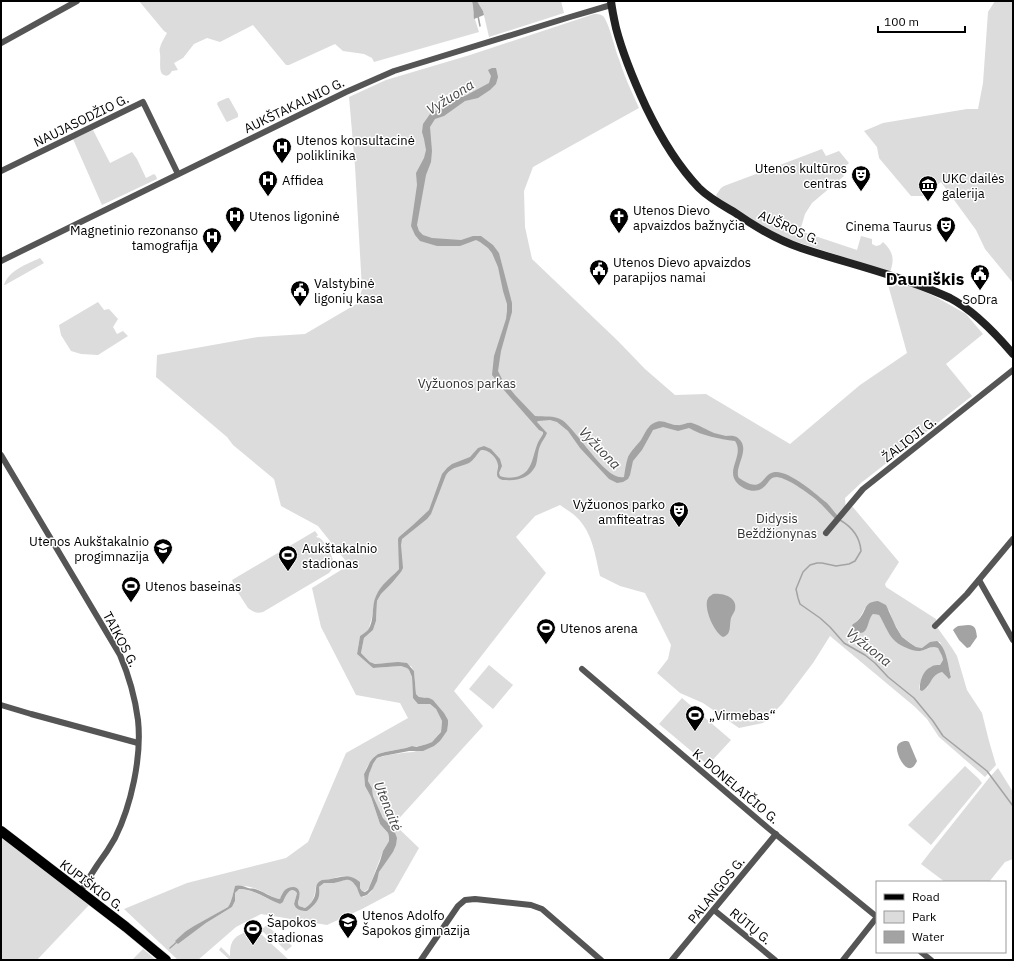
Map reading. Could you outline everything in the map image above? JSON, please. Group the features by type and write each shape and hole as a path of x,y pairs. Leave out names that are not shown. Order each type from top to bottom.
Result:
{"main road":[{"name":"KUPIŠKIO G.","path":"1,831 126,927 166,960"}],"street":[{"path":"1,43 77,1"},
{"name":"AUKŠTAKALNIO G.","path":"1,262 346,92 394,71 611,3"},
{"name":"AUŠROS G.","path":"611,3 619,40 630,72 643,100 673,155 700,189 708,196 771,234 799,247 894,277 950,298 963,306 980,320 1013,354"},
{"name":"NAUJASODŽIO G.","path":"1,171 142,102 178,174"},
{"name":"ŽALIOJI G.","path":"826,533 863,489 1013,370"},
{"name":"TAIKOS G.","path":"1,455 120,655 129,678 134,697 138,721 138,743 137,762 131,797 115,839 80,892"},
{"path":"935,626 979,580 1013,540"},
{"path":"979,580 1013,640"},
{"name":"K. DONELAIČIO G.","path":"582,669 776,834 876,916"},
{"path":"1,705 138,743"},
{"name":"PALANGOS G.","path":"672,960 776,834"},
{"path":"421,960 456,909 462,902 470,899 531,905 537,907 548,914 601,960"},
{"name":"RŪTŲ G.","path":"714,910 776,960"},
{"path":"843,960 876,918"},
{"path":"922,953 931,960"}],"green space":[{"path":"139,1 472,1 474,7 473,13 479,32 374,62 372,58 364,54 343,51 335,44 286,65 253,25 220,42 207,38 194,44 183,58 174,63 178,70 172,71 167,76 161,72 160,50 161,44 167,33"},
{"path":"477,1 561,1 564,13 489,37 483,11"},
{"path":"995,1 1013,1 1013,283 985,249 976,230 941,182 923,196 911,196 879,158 877,147 864,131 883,123 967,109 978,109 983,83 988,12"},
{"name":"Vyžuonos parkas","path":"594,14 602,15 605,19 623,72 639,108 533,167 524,191 525,227 532,259 618,341 645,369 675,395 706,394 790,444 860,385 907,353 887,281 911,286 936,297 966,314 983,334 946,364 972,396 861,483 845,498 846,512 852,506 899,562 885,584 886,587 936,619 937,627 957,656 967,690 982,713 996,765 985,777 939,737 927,719 915,707 830,636 813,663 782,704 763,723 739,728 703,703 680,693 657,673 668,659 671,645 645,593 620,586 600,576 589,534 585,527 573,514 560,505 535,516 516,537 546,573 454,691 483,726 394,824 419,848 394,892 327,925 261,914 236,927 198,960 178,960 124,909 187,883 286,858 308,842 346,753 408,718 400,703 356,695 321,627 312,588 349,565 318,526 281,506 274,479 156,377 157,355 258,337 305,334 358,303 362,289 355,166 349,97 386,80 470,55","holes":["399,563 401,572 381,594 377,601 376,621 373,630 364,638 361,653 370,662 375,664 387,663 411,666 414,671 416,694 419,697 425,697 448,720 440,741 416,751 377,758 371,767 368,781 372,788 373,796 383,818 388,825 393,852 380,870 372,891 366,896 361,897 355,884 350,880 347,879 334,883 324,883 319,887 317,901 307,911 303,911 294,904 297,893 294,891 289,892 280,904 255,892 238,889 235,893 235,901 232,907 206,923 178,944 186,931 228,907 235,886 252,887 280,899 284,892 297,888 300,894 298,904 299,906 305,908 313,899 316,886 333,878 342,876 351,877 360,882 360,888 362,891 366,891 369,888 383,851 389,841 389,837 388,833 380,824 371,797 365,786 364,774 367,767 373,758 378,754 427,744 432,742 441,732 442,721 436,709 430,704 421,703 413,698 412,677 407,667 373,668 357,654 360,636 368,631 374,604 389,579 399,569","865,608 889,610 902,637 916,647 922,648 940,642 946,656 951,677 948,678 942,672 936,674 927,688 920,690 919,687 922,677 940,665 943,660 938,647 927,649 906,648 879,615 873,614 870,617 852,625 859,619"]},
{"path":"229,98 238,114 238,117 227,122 217,104 218,102"},
{"path":"93,130 110,163 132,152 146,178 154,174 157,179 102,205 73,139"},
{"path":"822,149 826,156 839,151 849,163 840,171 844,176 812,203 805,214 800,231 857,250 861,236 872,239 872,244 876,246 883,242 891,252 893,259 890,272 779,235 730,208 720,201 716,195 724,186"},
{"path":"40,258 44,263 4,285 6,280 14,271"},
{"path":"98,302 104,310 109,309 118,319 113,327 117,334 123,331 128,336 98,355 81,354 71,351 61,335 59,325"},
{"name":"Aukštakalnio stadionas","path":"315,531 318,535 316,537 322,540 332,556 333,565 330,572 263,612 255,612 248,608 237,591 237,584 234,585 232,580"},
{"path":"489,665 513,685 493,709 469,689"},
{"name":"„Virmebas“","path":"682,698 731,740 708,765 659,724"},
{"path":"965,766 982,783 931,845 908,825"},
{"path":"998,768 1013,792 1013,859 1005,862 990,881 944,881 921,864"},
{"path":"1,837 89,905 37,960 1,960"},
{"path":"267,925 277,935 272,940 261,930"},
{"name":"Šapokos stadionas","path":"253,931 262,935 289,960 230,960 219,950 221,947 230,956 231,946 234,939 243,933"},
{"path":"281,935 292,946 286,951 275,940"},
{"path":"143,949 156,960 132,960"}],"water":[{"path":"472,1 477,1 484,15 474,19"},
{"path":"496,68 498,77 496,84 490,90 478,98 465,101 444,116 435,119 430,127 432,151 431,162 426,175 417,225 419,231 423,235 432,238 461,240 473,236 481,236 493,245 499,253 512,303 512,312 501,351 498,371 502,379 535,416 559,418 562,420 569,426 601,464 609,472 617,476 624,477 628,457 651,425 660,421 674,425 692,423 714,433 734,436 742,442 743,453 738,469 739,478 755,485 759,484 771,473 775,472 788,475 827,503 841,519 838,522 821,504 794,484 782,478 773,478 765,486 755,491 748,490 741,486 734,479 733,474 738,452 735,441 711,437 689,428 678,431 663,427 653,430 642,450 633,461 628,479 617,483 609,479 580,448 568,431 557,422 550,420 537,422 547,433 539,449 535,467 529,474 522,478 503,480 498,478 498,465 496,459 489,452 481,450 469,463 454,468 448,472 431,514 402,539 401,545 403,568 377,601 376,621 373,630 364,638 361,653 370,662 375,664 398,662 407,663 414,671 416,694 419,697 433,700 448,720 447,731 440,741 434,746 423,751 409,751 383,756 377,758 373,764 368,781 383,818 394,830 397,838 393,852 379,872 373,889 367,895 361,897 356,886 350,880 324,883 319,887 317,901 307,911 303,911 296,908 294,904 297,893 292,890 280,904 255,892 239,889 235,893 235,901 232,907 206,923 178,944 175,941 186,931 228,907 235,886 256,889 272,897 280,899 285,890 295,887 300,893 298,904 299,906 305,908 312,901 317,885 322,880 345,876 350,877 360,882 360,888 362,891 365,892 368,890 383,851 389,841 389,837 388,833 380,824 371,797 365,786 364,774 370,762 378,754 427,744 432,742 441,732 442,721 436,709 430,704 418,704 413,698 412,677 407,668 401,666 373,668 357,654 360,636 368,630 370,626 376,596 383,585 399,569 398,539 429,510 442,474 447,468 452,464 470,457 478,448 484,446 491,449 500,459 502,466 499,473 500,476 508,478 516,477 525,472 531,465 537,444 543,434 543,432 539,430 492,375 494,356 506,319 507,304 498,267 492,253 488,248 476,240 460,246 437,246 420,241 415,235 411,226 417,185 416,173 424,158 426,150 422,132 423,124 430,114 458,97 465,96 489,83 491,76 488,70"},
{"path":"713,594 721,594 729,597 734,602 735,606 729,632 723,637 713,626 707,610 707,600"},
{"path":"878,601 886,605 902,637 910,643 916,647 922,648 930,642 937,641 940,644 947,658 951,677 949,679 942,672 938,673 925,689 922,691 920,690 920,683 924,673 935,665 940,665 943,660 938,648 931,647 917,651 902,646 896,642 887,631 879,615 873,614 867,628 863,632 855,632 852,625 862,615 866,606 870,603"},
{"path":"968,625 974,627 977,637 970,647 967,648 959,640 953,630 958,626"},
{"path":"904,741 909,742 917,761 914,766 910,768 904,764 897,751 898,745"}],"waterway":[{"name":"Vyžuona","path":"478,16 480,26"},
{"name":"Vyžuona","path":"840,520 855,533 859,541 861,551 855,561 849,564 836,566 817,563 810,565 803,572 796,589 800,604 820,618 844,643 865,655 875,663 888,677 914,698 943,736 987,771 1013,806"},
{"name":"Utenaitė","path":"170,948 178,941"}],"place":[{"name":"Utenos konsultacinė poliklinika","path":"282,164"},
{"name":"Utenos kultūros centras","path":"861,192"},
{"name":"Affidea","path":"268,197"},
{"name":"UKC dailės galerija","path":"928,202"},
{"name":"Utenos ligoninė","path":"235,233"},
{"name":"Utenos Dievo apvaizdos bažnyčia","path":"619,234"},
{"name":"Cinema Taurus","path":"946,243"},
{"name":"Magnetinio rezonanso tamografija","path":"212,254"},
{"name":"Utenos Dievo apvaizdos parapijos namai","path":"599,286"},
{"name":"SoDra","path":"980,291"},
{"name":"Valstybinė ligonių kasa","path":"300,307"},
{"name":"Vyžuonos parko amfiteatras","path":"679,528"},
{"name":"Utenos Aukštakalnio progimnazija","path":"163,565"},
{"name":"Aukštakalnio stadionas","path":"288,572"},
{"name":"Utenos baseinas","path":"131,603"},
{"name":"Utenos arena","path":"546,645"},
{"name":"„Virmebas“","path":"695,732"},
{"name":"Utenos Adolfo Šapokos gimnazija","path":"348,939"},
{"name":"Šapokos stadionas","path":"253,946"}],"district":[{"name":"Dauniškis","path":"925,279"}],"park label":[{"name":"Didysis Beždžionynas","path":"777,526"}]}
